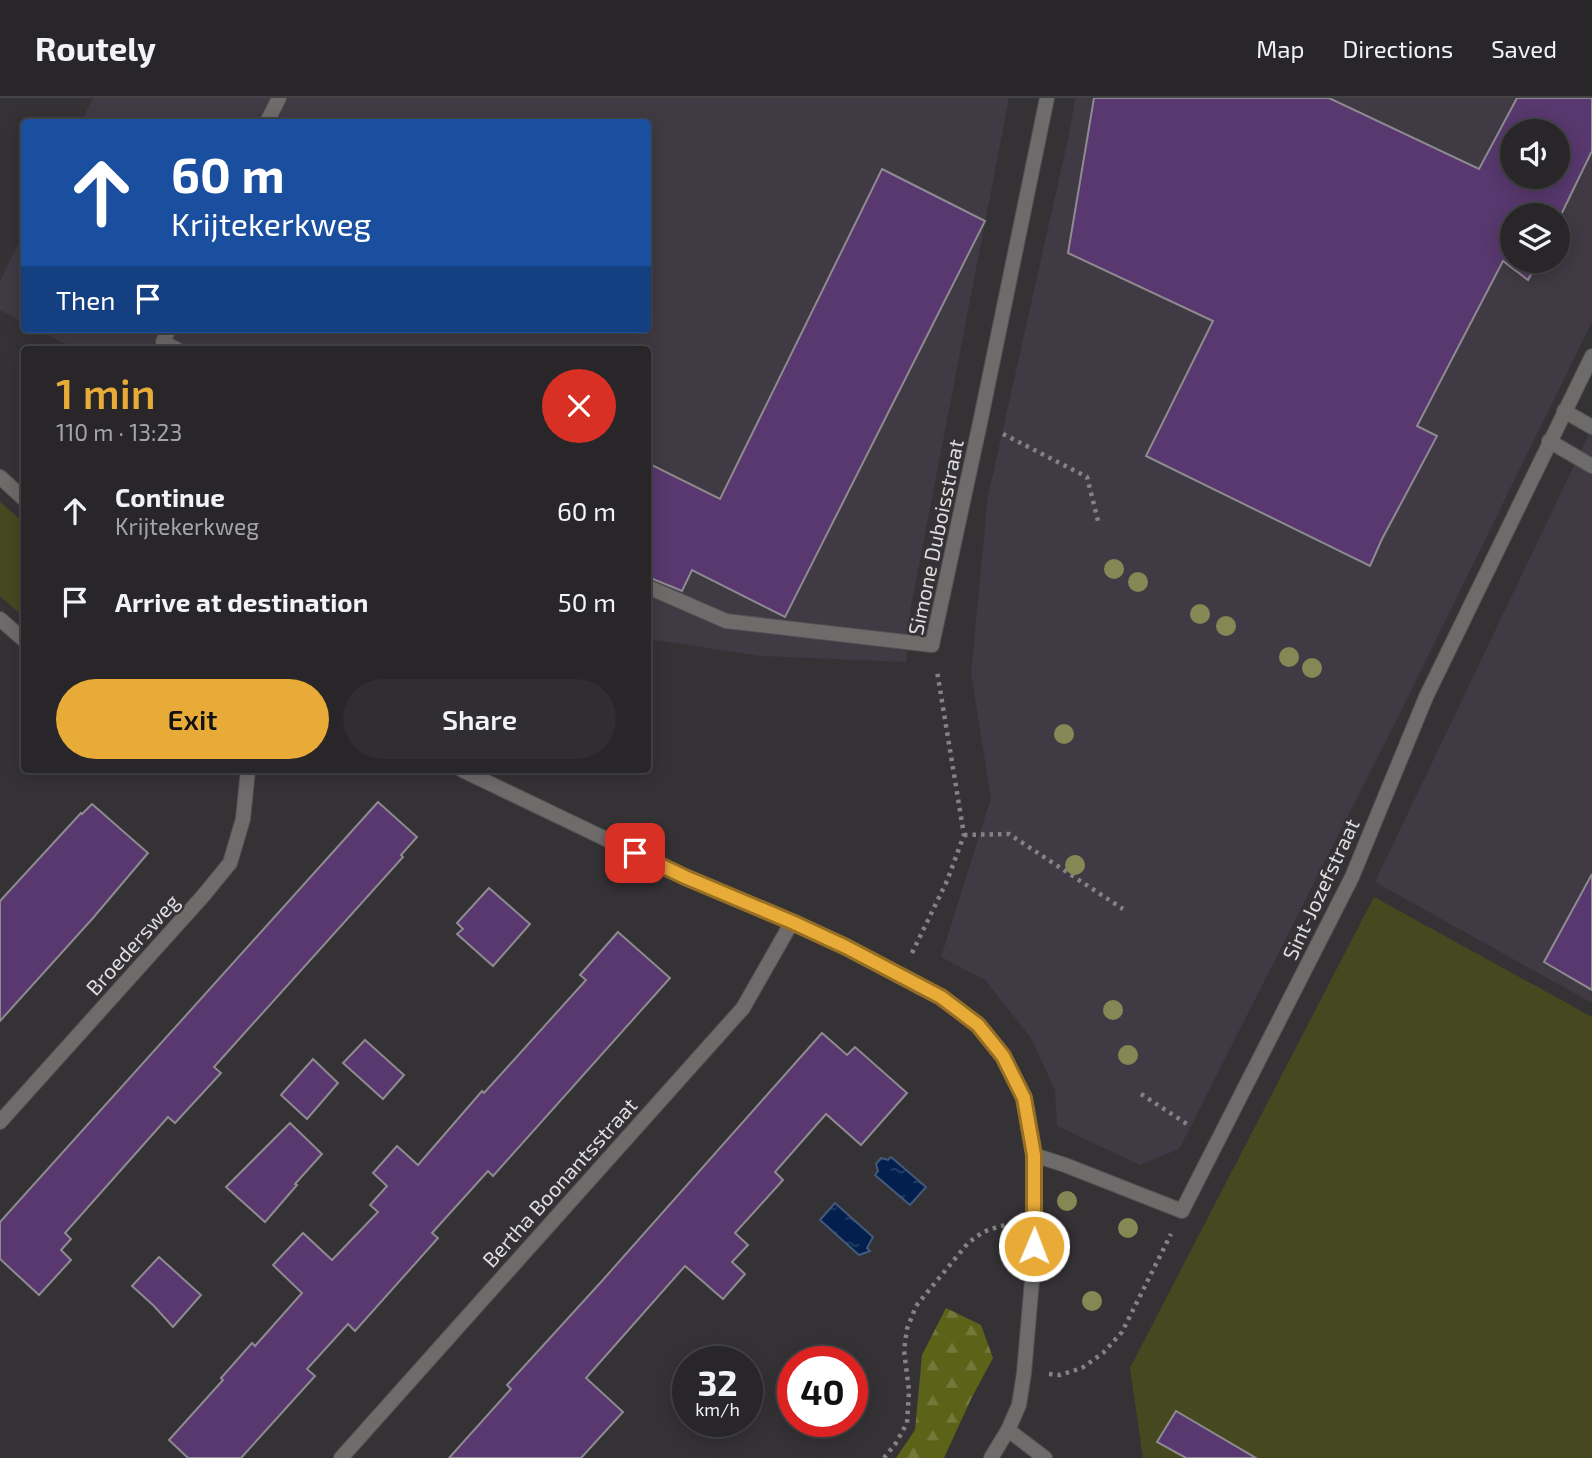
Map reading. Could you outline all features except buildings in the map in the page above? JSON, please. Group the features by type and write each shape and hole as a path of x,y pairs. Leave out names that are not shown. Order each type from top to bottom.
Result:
{"street":[{"path":"268,119 279,98"},
{"name":"Simone Duboisstraat","path":"932,645 981,423 1047,98"},
{"path":"167,333 163,342 170,346"},
{"name":"Sint-Jozefstraat","path":"1182,1211 1352,877 1426,697 1592,356"},
{"path":"1564,411 1592,427"},
{"path":"1549,441 1592,466"},
{"path":"0,477 21,496"},
{"path":"651,588 726,621 932,645"},
{"path":"0,619 21,637"},
{"name":"Broedersweg","path":"0,1122 204,896 230,863 243,819 248,773"},
{"path":"468,773 685,877 846,947 941,997 978,1025 1003,1056 1024,1098 1034,1155 1035,1223 1024,1373 1019,1405 991,1458"},
{"name":"Bertha Boonantsstraat","path":"341,1458 743,1008 792,922"},
{"path":"1034,1155 1182,1211"},
{"path":"1008,1430 1045,1458"}],"path":[{"path":"981,423 1087,477 1099,525"},
{"name":"Simone Duboisstraat","path":"901,976 947,881 964,835 932,645"},
{"path":"964,835 1009,834 1123,909"},
{"path":"1141,1094 1187,1124"},
{"path":"1024,1373 1060,1375 1082,1368 1103,1353 1122,1332 1182,1211"},
{"path":"884,1458 907,1423 909,1391 904,1350 907,1329 916,1306 968,1243 983,1232 1000,1226 1035,1223"}],"shaded area":[{"path":"93,98 1009,98 910,612 906,662 761,656 651,639 651,346 69,346 44,333 651,333 651,119 82,119"},
{"path":"1075,98 1592,98 1592,322 1401,711 1179,1149 1140,1165 1057,1126 1055,1090 1031,1038 985,980 941,957 991,798 971,673 988,496"},
{"path":"21,239 21,321 0,310 0,281"},
{"path":"1592,428 1592,1003 1375,882"}],"green space":[{"path":"0,502 21,520 21,614 0,596"},
{"path":"1374,897 1592,1017 1592,1458 1143,1458 1130,1368"},
{"path":"946,1308 981,1325 993,1358 944,1458 896,1458 915,1430 922,1355"}],"water":[{"path":"891,1157 926,1187 910,1205 875,1175 878,1171 876,1164 881,1158 888,1160"},
{"path":"835,1203 873,1237 867,1248 870,1251 859,1255 820,1220"}],"route":[{"path":"635,853 846,947 941,997 978,1025 1003,1056 1024,1098 1034,1155 1034,1246"}]}
